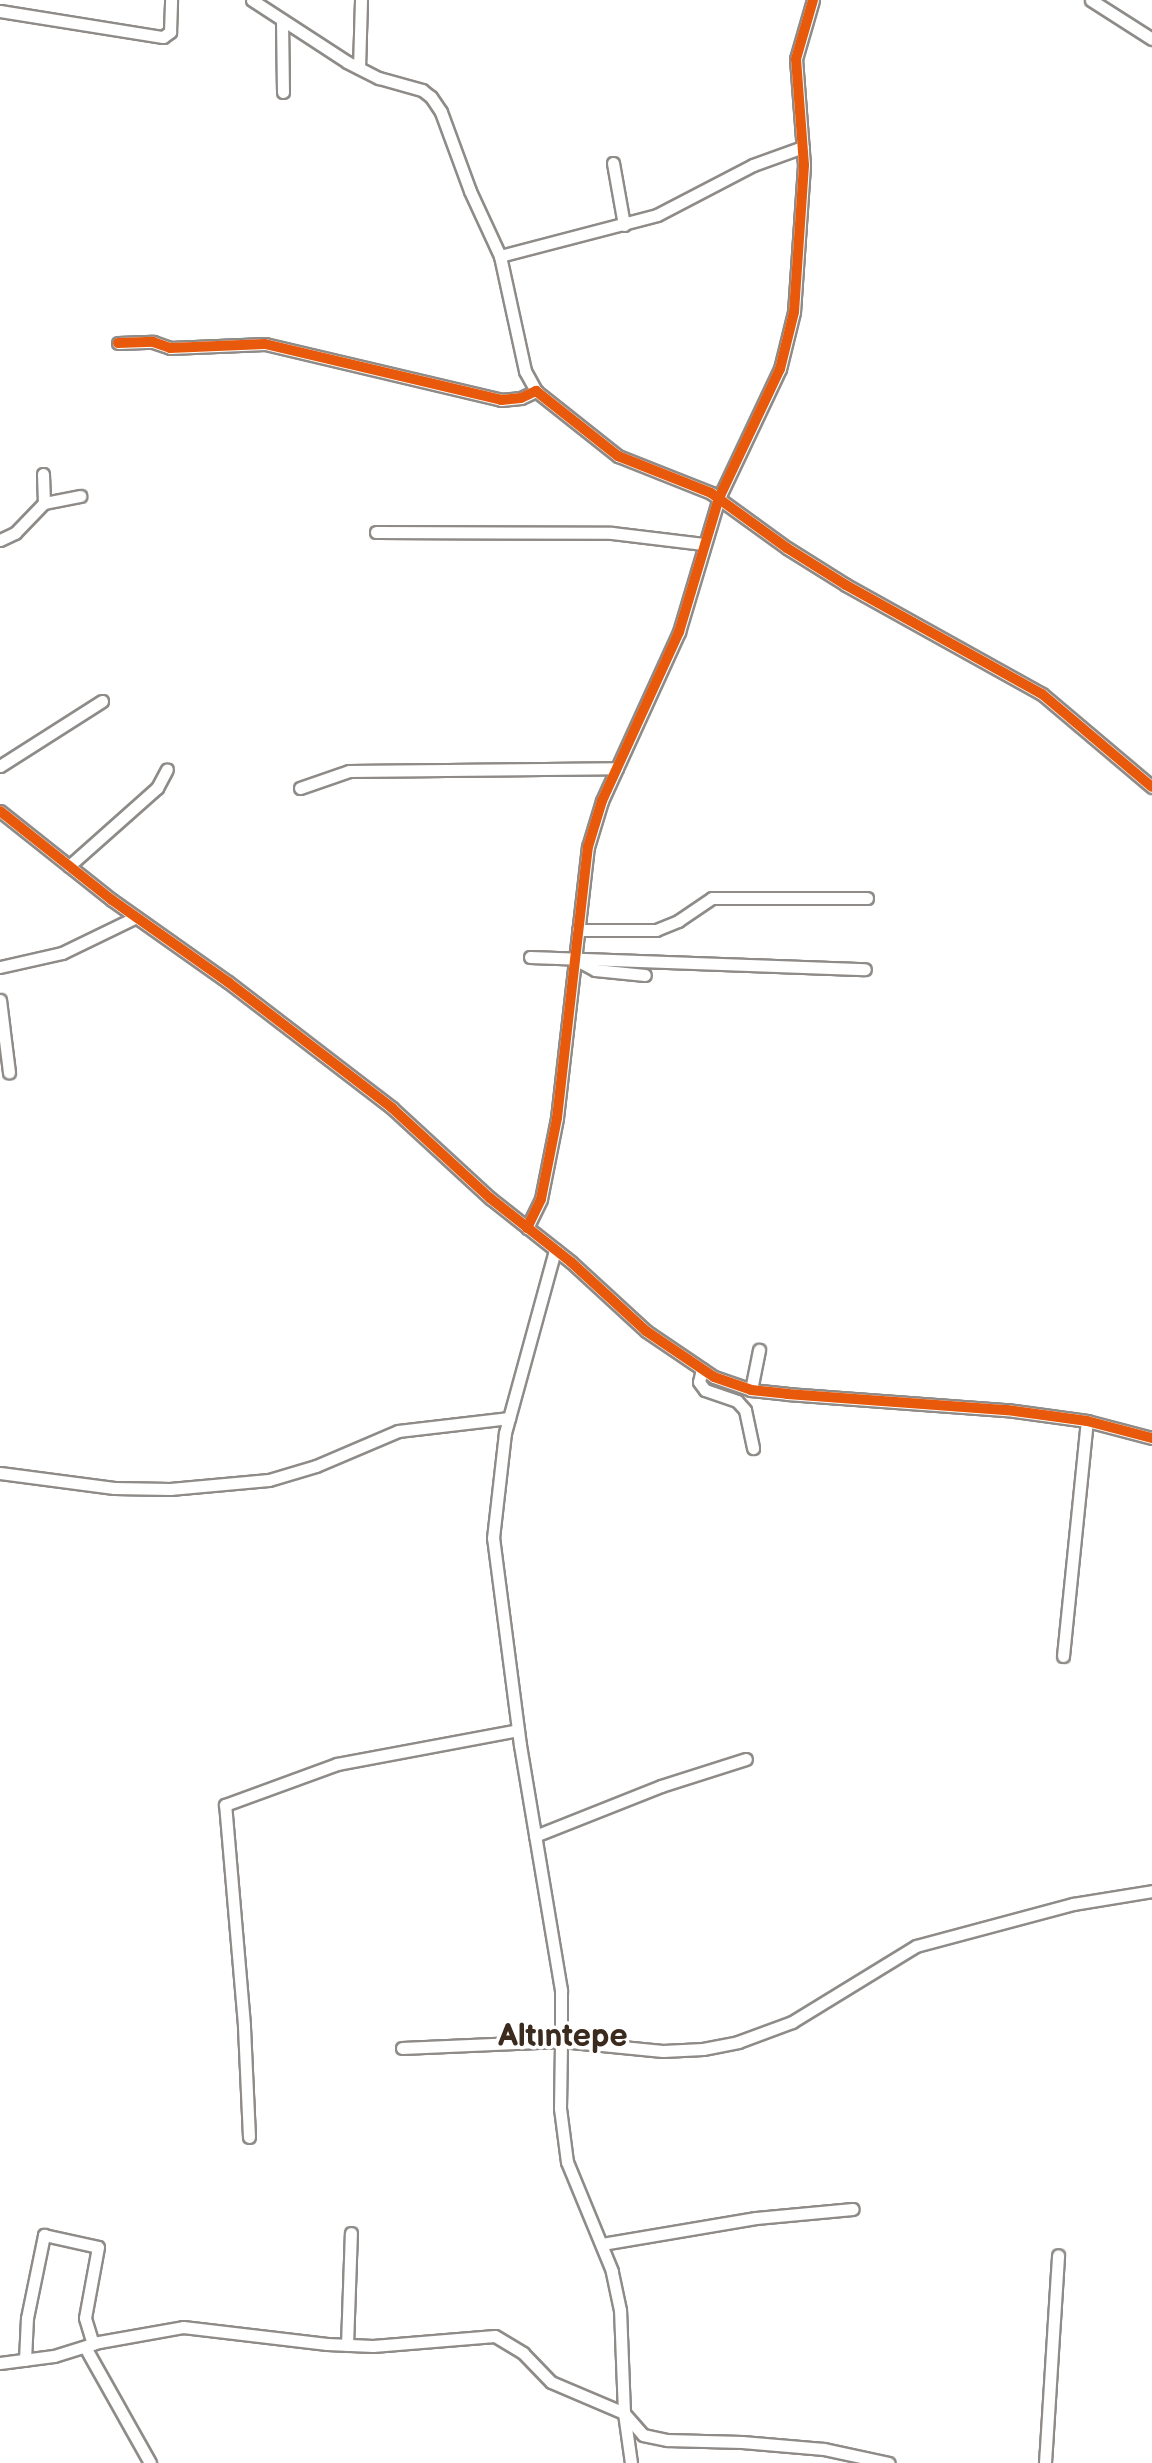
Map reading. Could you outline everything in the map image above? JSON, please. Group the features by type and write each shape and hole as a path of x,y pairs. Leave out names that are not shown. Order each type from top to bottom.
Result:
{"street":[{"path":"0,11 163,37 170,32 171,0"},
{"path":"252,0 359,68 379,78 422,90 431,97 441,112 470,191 500,256 525,371 536,391 618,456 719,498 846,585 1042,694 1152,787"},
{"path":"359,68 361,0"},
{"path":"527,1228 541,1199 550,1161 588,847 602,801 679,632 719,498 780,369 791,326 797,275 803,147 796,59 813,0"},
{"path":"1091,0 1152,39"},
{"path":"282,20 283,92"},
{"path":"500,256 657,215 753,165 803,147"},
{"path":"613,163 624,225"},
{"path":"118,343 153,342 170,348 265,344 501,400 521,398 536,391"},
{"path":"43,474 44,503"},
{"path":"0,540 15,533 44,503 80,496"},
{"path":"376,532 612,533 703,544"},
{"path":"0,766 102,701"},
{"path":"300,788 349,771 617,768"},
{"path":"69,866 157,788 167,769"},
{"path":"0,811 392,1108 646,1331 702,1369 751,1390 1007,1410 1087,1421 1152,1438"},
{"path":"578,930 656,930 678,921 712,898 867,898"},
{"path":"0,967 62,953 136,917"},
{"path":"530,957 865,969"},
{"path":"574,959 595,970 645,975"},
{"path":"0,1000 9,1072"},
{"path":"555,1250 509,1418 493,1538 518,1730 561,1990 560,2108 567,2162 602,2244 620,2310 624,2413 631,2463"},
{"path":"751,1390 759,1350"},
{"path":"702,1369 699,1382 705,1390 737,1401 745,1410 753,1448"},
{"path":"0,1473 114,1488 170,1489 269,1480 316,1466 398,1431 509,1418"},
{"path":"1063,1656 1087,1421"},
{"path":"249,2137 244,2025 225,1805 337,1764 518,1730"},
{"path":"535,1836 661,1786 746,1759"},
{"path":"402,2048 561,2041 663,2051 703,2049 738,2042 792,2022 916,1946 1073,1904 1152,1891"},
{"path":"602,2244 756,2218 853,2209"},
{"path":"347,2345 351,2233"},
{"path":"25,2360 27,2318 44,2235 98,2247 85,2318 89,2345 150,2463"},
{"path":"1045,2463 1058,2255"},
{"path":"0,2363 183,2327 347,2345 495,2336 523,2353 551,2382 624,2413 643,2435 667,2440 824,2449 889,2463"}],"cycle path":[{"path":"527,1228 541,1199 557,1118 588,847 602,801 679,632 719,498 780,369 794,312 804,165 796,59 813,0"},
{"path":"118,343 153,342 170,348 265,344 501,400 521,398 536,391 618,456 711,493 787,548 846,585 1042,694 1152,787"},
{"path":"0,811 112,900 228,982 392,1108 490,1198 571,1262 646,1331 714,1377 751,1390 1007,1410 1087,1421 1152,1438"}],"district":[{"name":"Altıntepe","path":"563,2037"}]}
